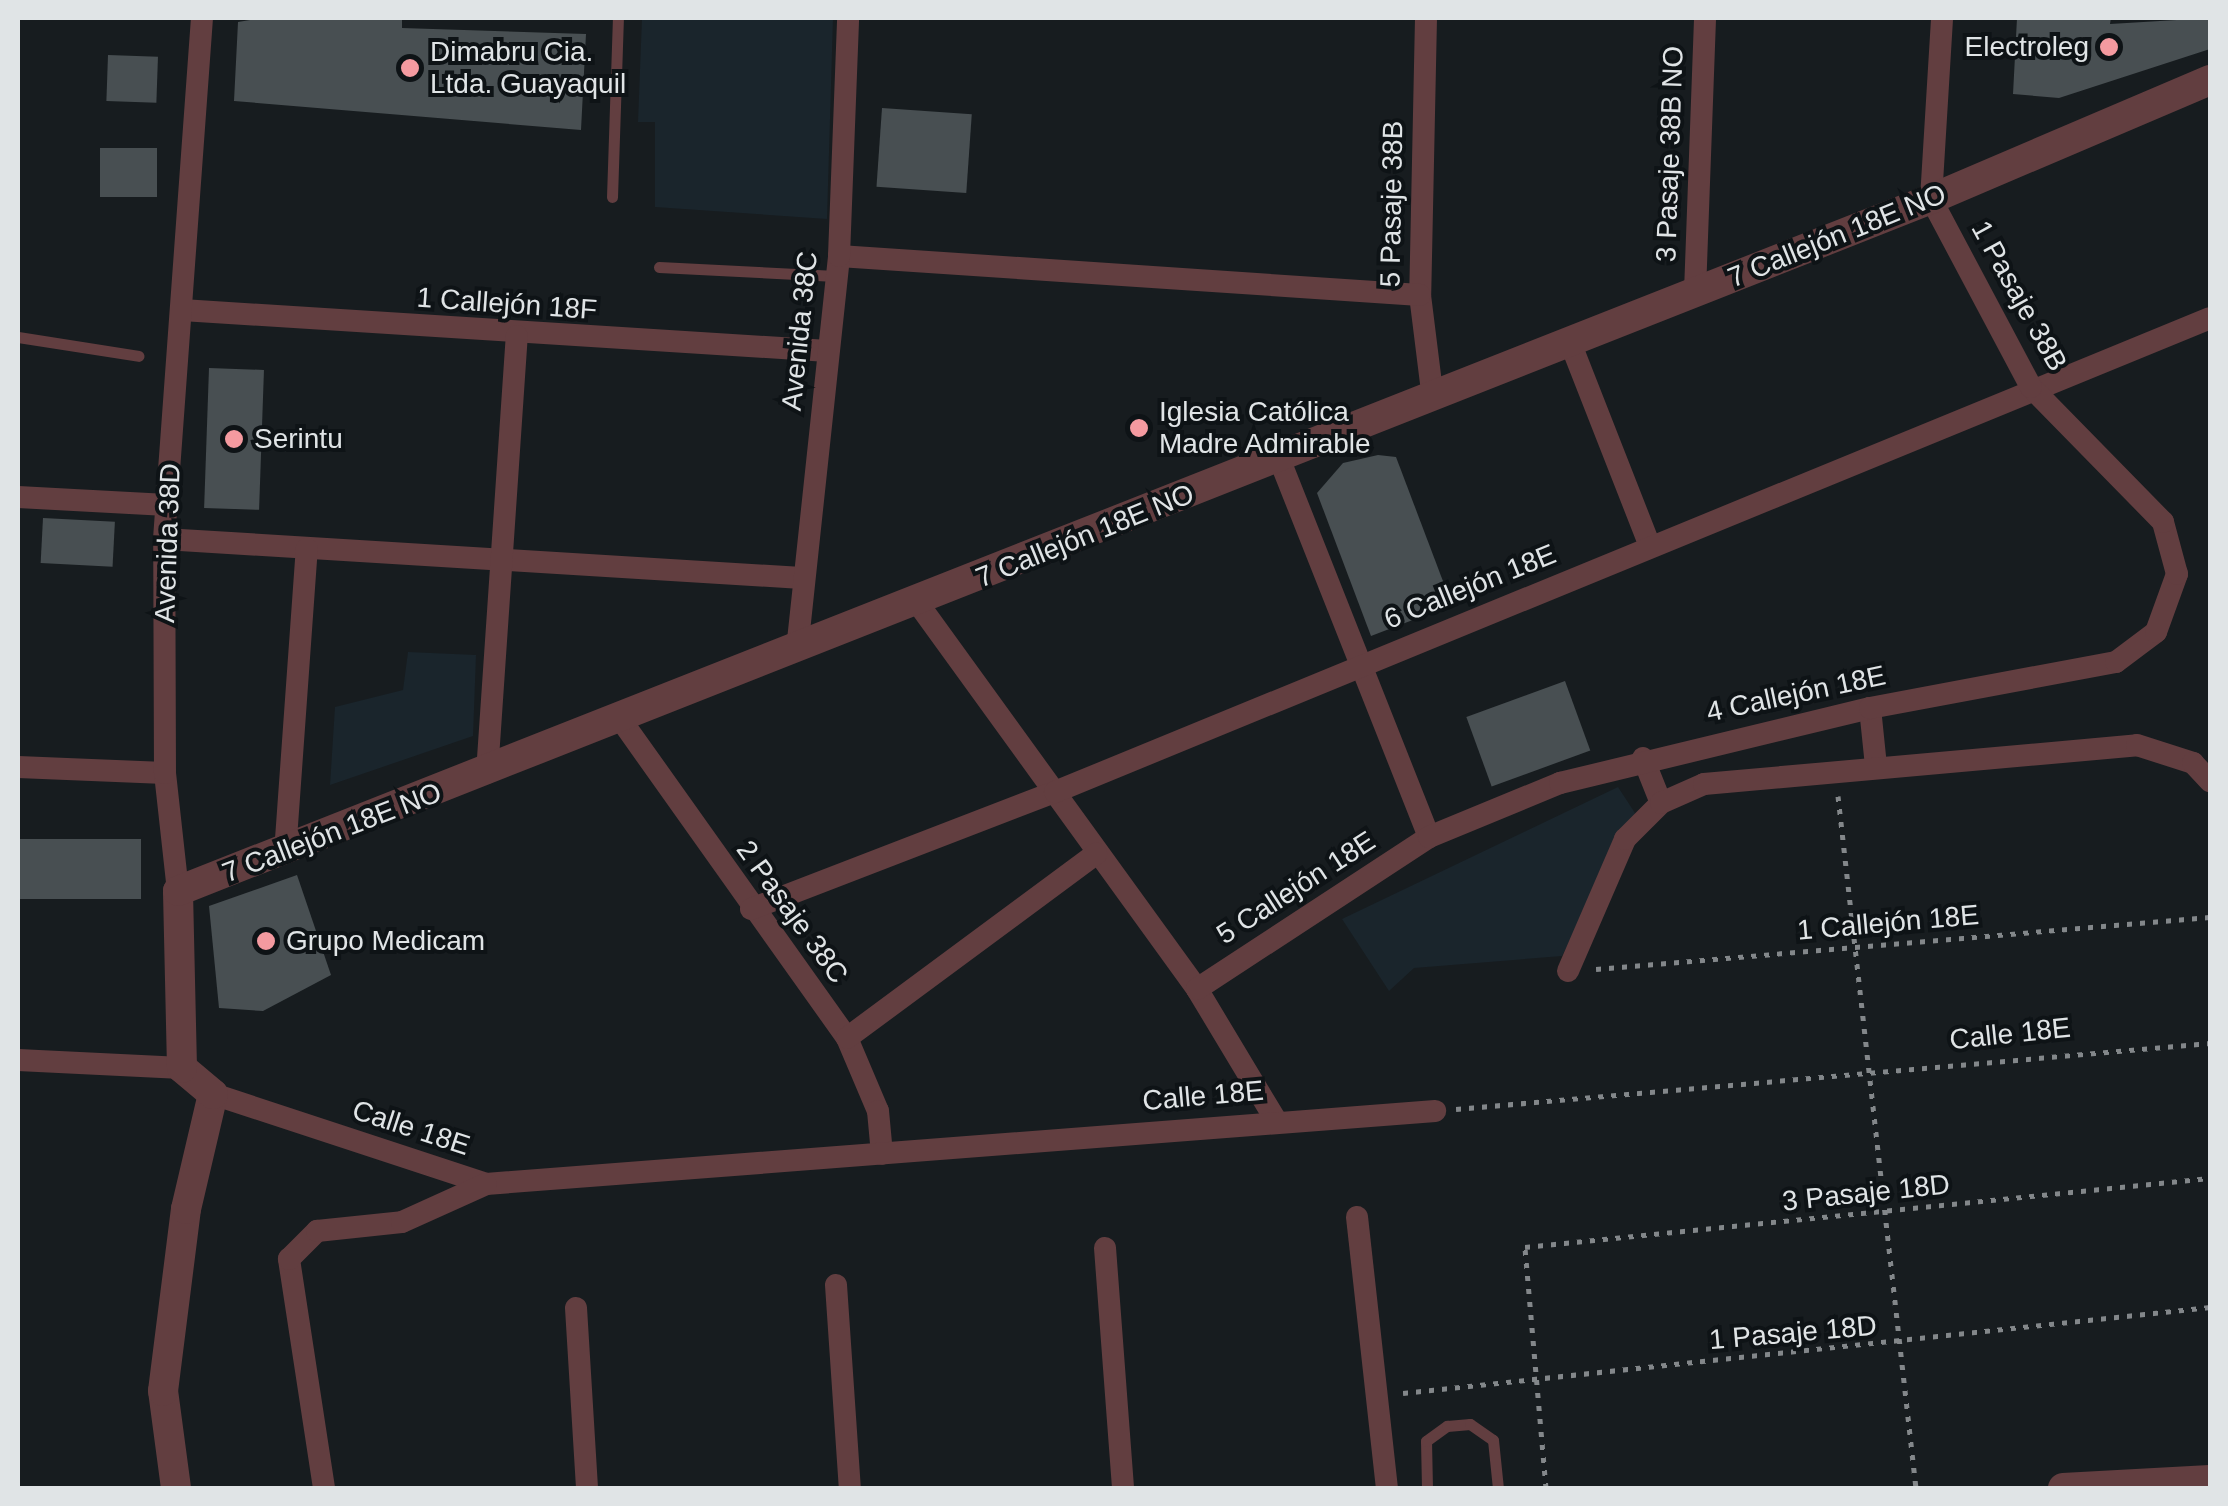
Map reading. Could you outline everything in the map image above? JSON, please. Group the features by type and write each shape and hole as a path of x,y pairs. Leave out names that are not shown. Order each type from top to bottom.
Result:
{"street":[{"name":"Avenida 38D","path":"182,1068 178,892 165,773 164,539 202,18"},
{"name":"Avenida 38C","path":"797,650 838,266 848,18"},
{"name":"5 Pasaje 38B","path":"1426,18 1420,295 1432,390"},
{"name":"3 Pasaje 38B NO","path":"1695,292 1706,18"},
{"path":"1931,199 1942,18"},
{"name":"7 Callejón 18E NO","path":"178,892 487,774 1279,458 1432,390 1570,342 1931,199 2210,80"},
{"name":"1 Pasaje 38B","path":"1931,199 2031,386 2163,522 2176,574 2167,615"},
{"path":"838,266 1420,295"},
{"name":"1 Callejón 18F","path":"182,310 517,336 828,351"},
{"name":"6 Callejón 18E","path":"751,908 1056,792 2031,386 2210,318"},
{"path":"487,774 517,336"},
{"path":"1570,342 1650,546"},
{"path":"1279,458 1429,837"},
{"path":"18,497 167,504"},
{"path":"164,539 802,578"},
{"path":"286,853 307,549"},
{"path":"917,602 1197,989 1274,1120"},
{"name":"4 Callejón 18E","path":"1429,837 1643,758 1870,708 2116,662 2140,648 2167,615"},
{"path":"1870,708 1876,766"},
{"name":"2 Pasaje 38C","path":"621,720 847,1038 878,1111 882,1154"},
{"path":"1568,971 1625,839 1661,804 1704,784 2137,746 2168,750 2210,781"},
{"path":"1643,758 1661,804"},
{"path":"18,766 165,773"},
{"name":"5 Callejón 18E","path":"1197,989 1429,837"},
{"path":"847,1038 1096,854"},
{"path":"18,1060 182,1068 213,1094 186,1209 163,1391 176,1488"},
{"name":"Calle 18E","path":"213,1094 486,1184 1274,1120 1435,1111"},
{"path":"324,1488 290,1258 317,1230 402,1222 486,1184"},
{"path":"1357,1217 1388,1488"},
{"path":"1105,1248 1123,1488"},
{"path":"836,1285 850,1488"},
{"path":"576,1308 587,1488"},
{"path":"2074,1488 2210,1480"}],"lane":[{"path":"612,197 618,18"},
{"path":"659,267 838,266"},
{"path":"18,337 139,356"},
{"path":"1427,1488 1426,1441 1446,1426 1470,1424 1493,1440 1498,1488"}],"path":[{"path":"1835,770 1916,1488"},
{"name":"1 Callejón 18E","path":"1568,971 2210,917"},
{"name":"Calle 18E","path":"1435,1111 1869,1078 2210,1043"},
{"name":"3 Pasaje 18D","path":"1530,1376 1525,1247 2210,1178"},
{"name":"1 Pasaje 18D","path":"1378,1397 1530,1376 1898,1343 2210,1307"},
{"path":"1530,1376 1546,1488"}],"shaded area":[{"path":"642,18 833,18 827,219 655,207 655,122 638,122"},
{"path":"408,652 476,655 473,736 330,785 335,707 403,690"},
{"path":"1618,787 1635,813 1562,956 1414,968 1389,991 1342,919"}],"building":[{"name":"Dimabru Cia. Ltda. Guayaquil","path":"262,18 402,18 402,28 586,34 581,130 234,101 238,22"},
{"path":"2017,18 2111,18 2110,24 2210,18 2210,49 2059,98 2013,94"},
{"path":"108,55 158,57 156,103 106,101"},
{"path":"882,108 972,114 966,193 876,187"},
{"path":"100,148 157,148 157,197 100,197"},
{"name":"Serintu","path":"209,368 264,370 259,510 204,508"},
{"path":"1378,455 1396,457 1452,605 1371,636 1317,493 1343,463"},
{"path":"43,518 115,522 113,567 41,563"},
{"path":"1565,681 1590,751 1492,786 1466,717"},
{"path":"18,839 141,839 141,899 18,899"},
{"name":"Grupo Medicam","path":"297,875 331,975 263,1011 219,1008 209,906"}],"place":[{"name":"Electroleg","path":"2109,47"},
{"name":"Dimabru Cia. Ltda. Guayaquil","path":"410,68"},
{"name":"Iglesia Católica Madre Admirable","path":"1139,428"},
{"name":"Serintu","path":"234,439"},
{"name":"Grupo Medicam","path":"266,941"}]}
